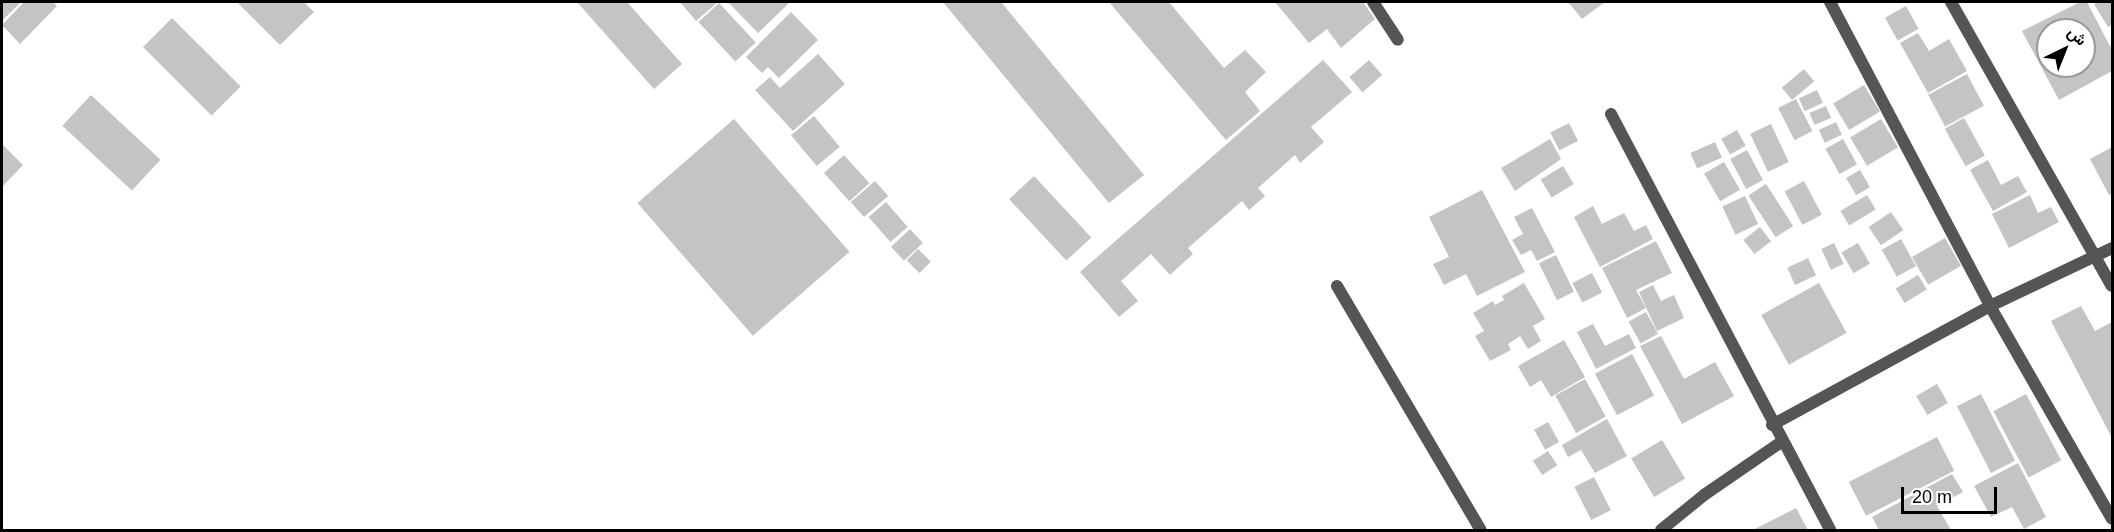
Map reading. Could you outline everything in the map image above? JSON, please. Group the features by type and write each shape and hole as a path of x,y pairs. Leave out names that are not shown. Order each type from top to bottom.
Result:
{"street":[{"path":"1373,2 1398,40"},
{"path":"1830,2 1990,306 2112,519"},
{"path":"1951,2 2112,286"},
{"path":"1611,114 1772,425 1830,531"},
{"path":"1772,425 1990,306 2112,248"},
{"path":"1338,286 1481,531"},
{"path":"1660,531 1704,495 1781,442"}],"building":[{"path":"2,2 21,2 2,21"},
{"path":"24,2 53,2 57,6 20,44 2,25"},
{"path":"237,2 304,2 314,12 280,45"},
{"path":"577,2 627,2 682,64 654,89"},
{"path":"680,2 718,2 696,21"},
{"path":"728,2 786,2 788,4 758,33"},
{"path":"943,2 1001,2 1144,175 1109,203"},
{"path":"1109,2 1169,2 1224,68 1245,50 1266,72 1245,92 1260,111 1226,140"},
{"path":"1275,2 1363,2 1375,19 1341,48 1327,29 1309,43"},
{"path":"1568,2 1605,2 1582,19"},
{"path":"2080,2 2087,2 2095,18 2048,18"},
{"path":"2112,2 2112,25 2108,27 2094,4"},
{"path":"719,3 756,42 735,62 699,22"},
{"path":"1906,6 1919,29 1898,40 1885,18"},
{"path":"791,12 818,40 779,78 768,67 762,73 746,57"},
{"path":"172,18 241,87 212,116 143,47"},
{"path":"2096,19 2112,50 2112,71 2059,100 2047,78 2096,78"},
{"path":"2036,24 2036,57 2022,31"},
{"path":"1918,33 1929,51 1949,39 1967,71 1928,93 1900,43"},
{"path":"818,54 845,84 793,131 755,90 770,77 780,88"},
{"path":"1323,60 1352,92 1311,127 1324,142 1300,163 1295,155 1258,188 1265,196 1249,210 1242,201 1188,248 1193,254 1170,275 1151,254 1121,281 1138,301 1119,317 1080,272"},
{"path":"1369,60 1382,75 1362,92 1349,77"},
{"path":"1804,69 1814,81 1792,100 1782,88"},
{"path":"1967,74 1984,106 1945,126 1928,95"},
{"path":"1864,85 1880,112 1849,130 1833,104"},
{"path":"1817,90 1823,103 1805,111 1799,98"},
{"path":"91,95 160,160 132,191 62,126"},
{"path":"1796,99 1812,131 1795,140 1778,108"},
{"path":"1826,106 1831,118 1815,125 1809,113"},
{"path":"814,116 840,147 817,166 791,135"},
{"path":"1964,118 1985,156 1966,166 1945,129"},
{"path":"734,119 849,252 753,336 637,203"},
{"path":"1881,119 1898,147 1867,166 1850,138"},
{"path":"1836,122 1842,135 1825,143 1819,130"},
{"path":"1569,123 1578,141 1559,150 1550,133"},
{"path":"1771,124 1789,162 1768,172 1750,134"},
{"path":"1737,130 1746,146 1730,154 1721,139"},
{"path":"1550,139 1561,159 1515,191 1501,168"},
{"path":"1843,139 1857,164 1840,174 1826,149"},
{"path":"1715,142 1722,158 1697,169 1690,153"},
{"path":"2,144 23,165 2,187"},
{"path":"2112,147 2112,193 2109,195 2090,159"},
{"path":"1747,150 1763,180 1746,189 1730,159"},
{"path":"844,155 869,183 849,201 824,173"},
{"path":"1988,160 2001,185 2018,176 2027,192 1993,211 1970,170"},
{"path":"1724,162 1740,190 1720,201 1704,174"},
{"path":"1563,166 1574,184 1552,197 1541,179"},
{"path":"1860,170 1870,187 1856,195 1846,178"},
{"path":"1034,176 1091,237 1066,261 1009,199"},
{"path":"875,181 888,196 864,217 851,202"},
{"path":"1804,181 1822,215 1802,225 1785,191"},
{"path":"1766,184 1793,226 1776,237 1748,195"},
{"path":"1482,190 1525,272 1477,296 1466,274 1444,285 1433,264 1449,257 1429,217"},
{"path":"1867,195 1876,210 1849,226 1840,211"},
{"path":"2030,195 2038,213 2051,207 2059,222 2009,248 1992,214"},
{"path":"1745,196 1758,224 1735,235 1722,207"},
{"path":"886,202 908,227 890,242 869,217"},
{"path":"1593,206 1602,224 1624,213 1634,231 1646,225 1653,239 1600,267 1574,217"},
{"path":"1532,208 1555,252 1537,261 1531,250 1521,255 1512,240 1523,234 1514,217"},
{"path":"1891,212 1903,230 1881,245 1869,227"},
{"path":"1760,227 1771,241 1755,254 1743,240"},
{"path":"910,229 923,243 904,261 891,247"},
{"path":"1945,238 1961,266 1928,285 1912,257"},
{"path":"1901,239 1916,266 1897,277 1882,250"},
{"path":"1656,241 1672,273 1636,290 1646,308 1627,318 1602,268"},
{"path":"1834,243 1844,264 1831,270 1821,249"},
{"path":"1858,243 1870,264 1854,273 1842,252"},
{"path":"918,249 931,262 919,273 907,260"},
{"path":"1556,255 1574,292 1557,300 1539,263"},
{"path":"1808,258 1816,275 1795,285 1787,268"},
{"path":"1592,273 1602,293 1582,303 1572,283"},
{"path":"1918,275 1927,290 1904,303 1896,288"},
{"path":"1524,283 1545,319 1533,326 1541,341 1528,349 1520,336 1508,344 1511,350 1490,361 1475,336 1484,331 1473,313 1493,301 1495,305 1504,300 1502,296"},
{"path":"1819,283 1847,333 1789,365 1761,315"},
{"path":"1653,285 1661,301 1674,295 1684,318 1657,331 1639,292"},
{"path":"2081,306 2095,331 2112,322 2112,438 2051,321"},
{"path":"1646,312 1658,334 1641,344 1629,322"},
{"path":"1593,324 1605,346 1629,334 1636,348 1596,369 1577,332"},
{"path":"1661,336 1684,379 1715,362 1734,396 1682,424 1640,346"},
{"path":"1564,340 1585,377 1551,397 1541,380 1530,387 1518,366"},
{"path":"1632,354 1654,395 1617,415 1595,374"},
{"path":"1585,379 1606,417 1576,433 1555,395"},
{"path":"1937,384 1948,403 1927,415 1916,396"},
{"path":"1981,394 2015,461 1991,473 1957,406"},
{"path":"2026,394 2061,460 2029,478 1993,411"},
{"path":"1607,419 1627,456 1595,473 1581,450 1568,457 1562,445"},
{"path":"1548,422 1559,442 1545,450 1534,430"},
{"path":"1937,437 1954,471 1866,516 1849,482"},
{"path":"1662,440 1685,479 1654,497 1631,459"},
{"path":"1548,451 1557,465 1542,475 1533,461"},
{"path":"2018,463 2046,517 2024,529 2012,507 1991,517 1974,486"},
{"path":"1952,474 1963,492 1937,506 1951,530 1879,530 1872,517"},
{"path":"1594,477 1611,510 1591,520 1574,487"},
{"path":"1796,508 1808,530 1753,530"}]}
